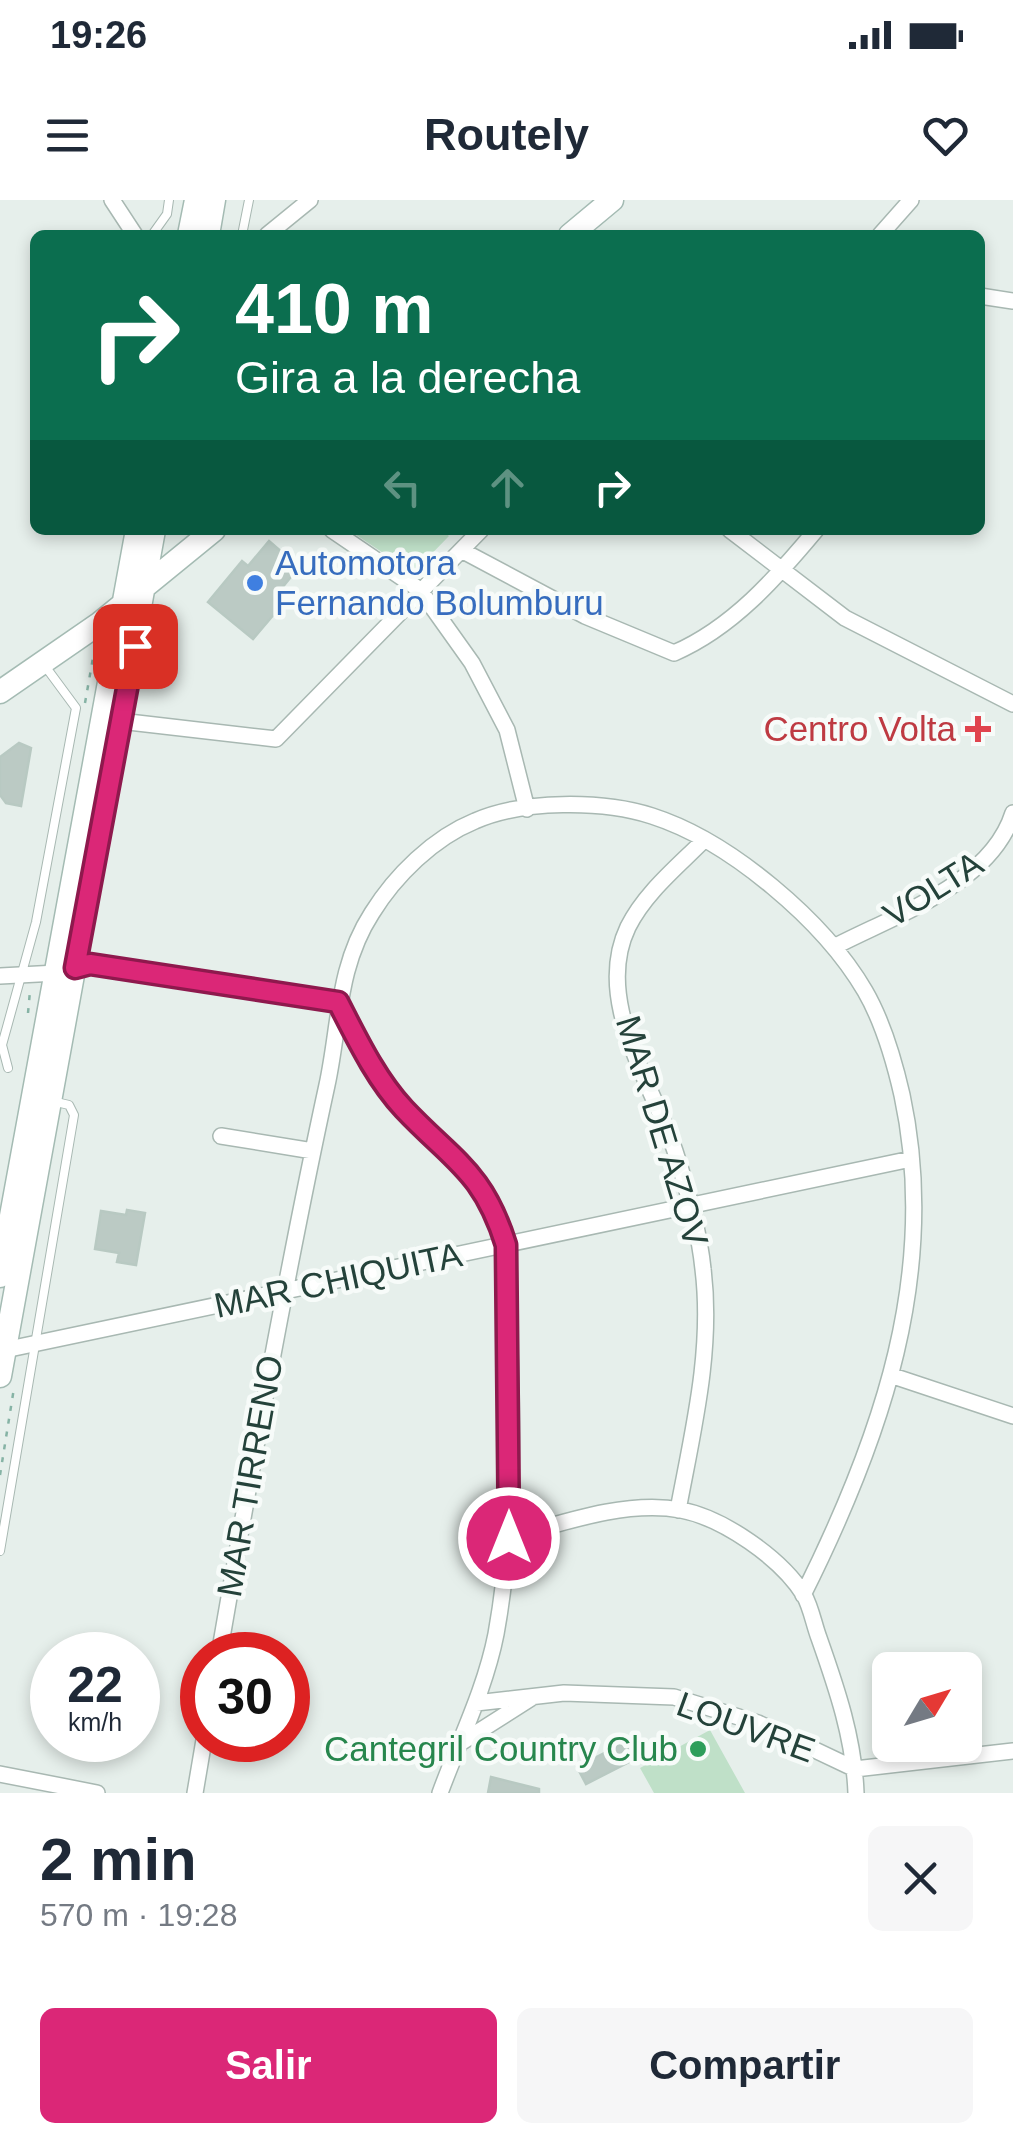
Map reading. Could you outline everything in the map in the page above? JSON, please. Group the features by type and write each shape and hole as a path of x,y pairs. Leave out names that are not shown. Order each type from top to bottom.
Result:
{"main road":[{"path":"190,230 196,200"},
{"path":"209,230 214,200"},
{"path":"576,230 612,200"},
{"path":"0,1376 5,1270 120,721 137,535"},
{"path":"5,1270 51,1100 66,971 134,596 152,535"},
{"path":"0,692 134,596 185,548 206,535"}],"street":[{"path":"112,200 132,230"},
{"path":"273,230 310,200"},
{"path":"884,230 911,200"},
{"path":"985,297 1013,301"},
{"path":"339,535 420,590 492,695 516,756 527,809"},
{"path":"120,721 276,739 477,535"},
{"path":"736,535 846,618 1013,704"},
{"path":"463,551 586,616 674,653 723,624 782,570 812,535"},
{"name":"MAR TIRRENO","path":"223,1632 282,1292 335,1049 338,1002 349,956 392,884 432,848 475,820 527,809 621,810 650,815 702,841 799,910 834,948 866,993 885,1038 902,1096 910,1159 912,1228 893,1376 851,1498 804,1594"},
{"name":"VOLTA","path":"834,948 938,892 989,858 1007,832 1013,813"},
{"name":"MAR DE AZOV","path":"678,1510 701,1388 707,1331 703,1268 674,1150 633,1050 617,969 626,931 640,906 702,841"},
{"path":"0,976 22,977 90,964 338,1002 366,1054 403,1108 460,1162 493,1203 506,1245 509,1538 495,1637 476,1703 440,1793"},
{"path":"221,1136 313,1152"},
{"name":"MAR CHIQUITA","path":"3,1350 910,1159"},
{"path":"893,1376 1013,1416"},
{"path":"509,1538 582,1517 678,1510 720,1522 760,1551 804,1594 847,1723 856,1793"},
{"name":"LOUVRE","path":"476,1703 536,1695 612,1692 712,1706 855,1770 1013,1751"},
{"path":"458,1745 536,1695"},
{"path":"499,1698 504,1716"},
{"path":"195,1793 200,1762"},
{"path":"0,1774 97,1793"}],"lane":[{"path":"156,230 167,214 169,200"},
{"path":"243,230 249,200"},
{"path":"8,1068 2,1045 22,977 76,708 42,662"},
{"path":"0,1551 74,1115 69,1105 51,1100"}],"green space":[{"path":"356,535 449,536 413,573"},
{"name":"Cantegril Country Club","path":"710,1730 745,1793 654,1793 640,1768"}],"building":[{"name":"Automotora Fernando Bolumburu","path":"269,541 299,567 273,599 281,606 253,639 208,602 242,561 248,566"},
{"path":"19,743 31,748 21,806 6,803 0,795 0,757"},
{"path":"127,1210 145,1213 136,1265 117,1262 119,1253 95,1249 101,1211 126,1215"},
{"path":"630,1740 639,1757 586,1784 577,1767"},
{"name":"Cantegril Country Club","path":"491,1777 539,1789 539,1793 488,1793"}],"place":[{"name":"Automotora Fernando Bolumburu","path":"255,583"},
{"name":"Centro Volta","path":"978,729"},
{"name":"Cantegril Country Club","path":"698,1749"}],"route":[{"path":"135,646 75,968 90,964 338,1002 366,1054 403,1108 470,1172 493,1203 506,1245 509,1538"}]}
